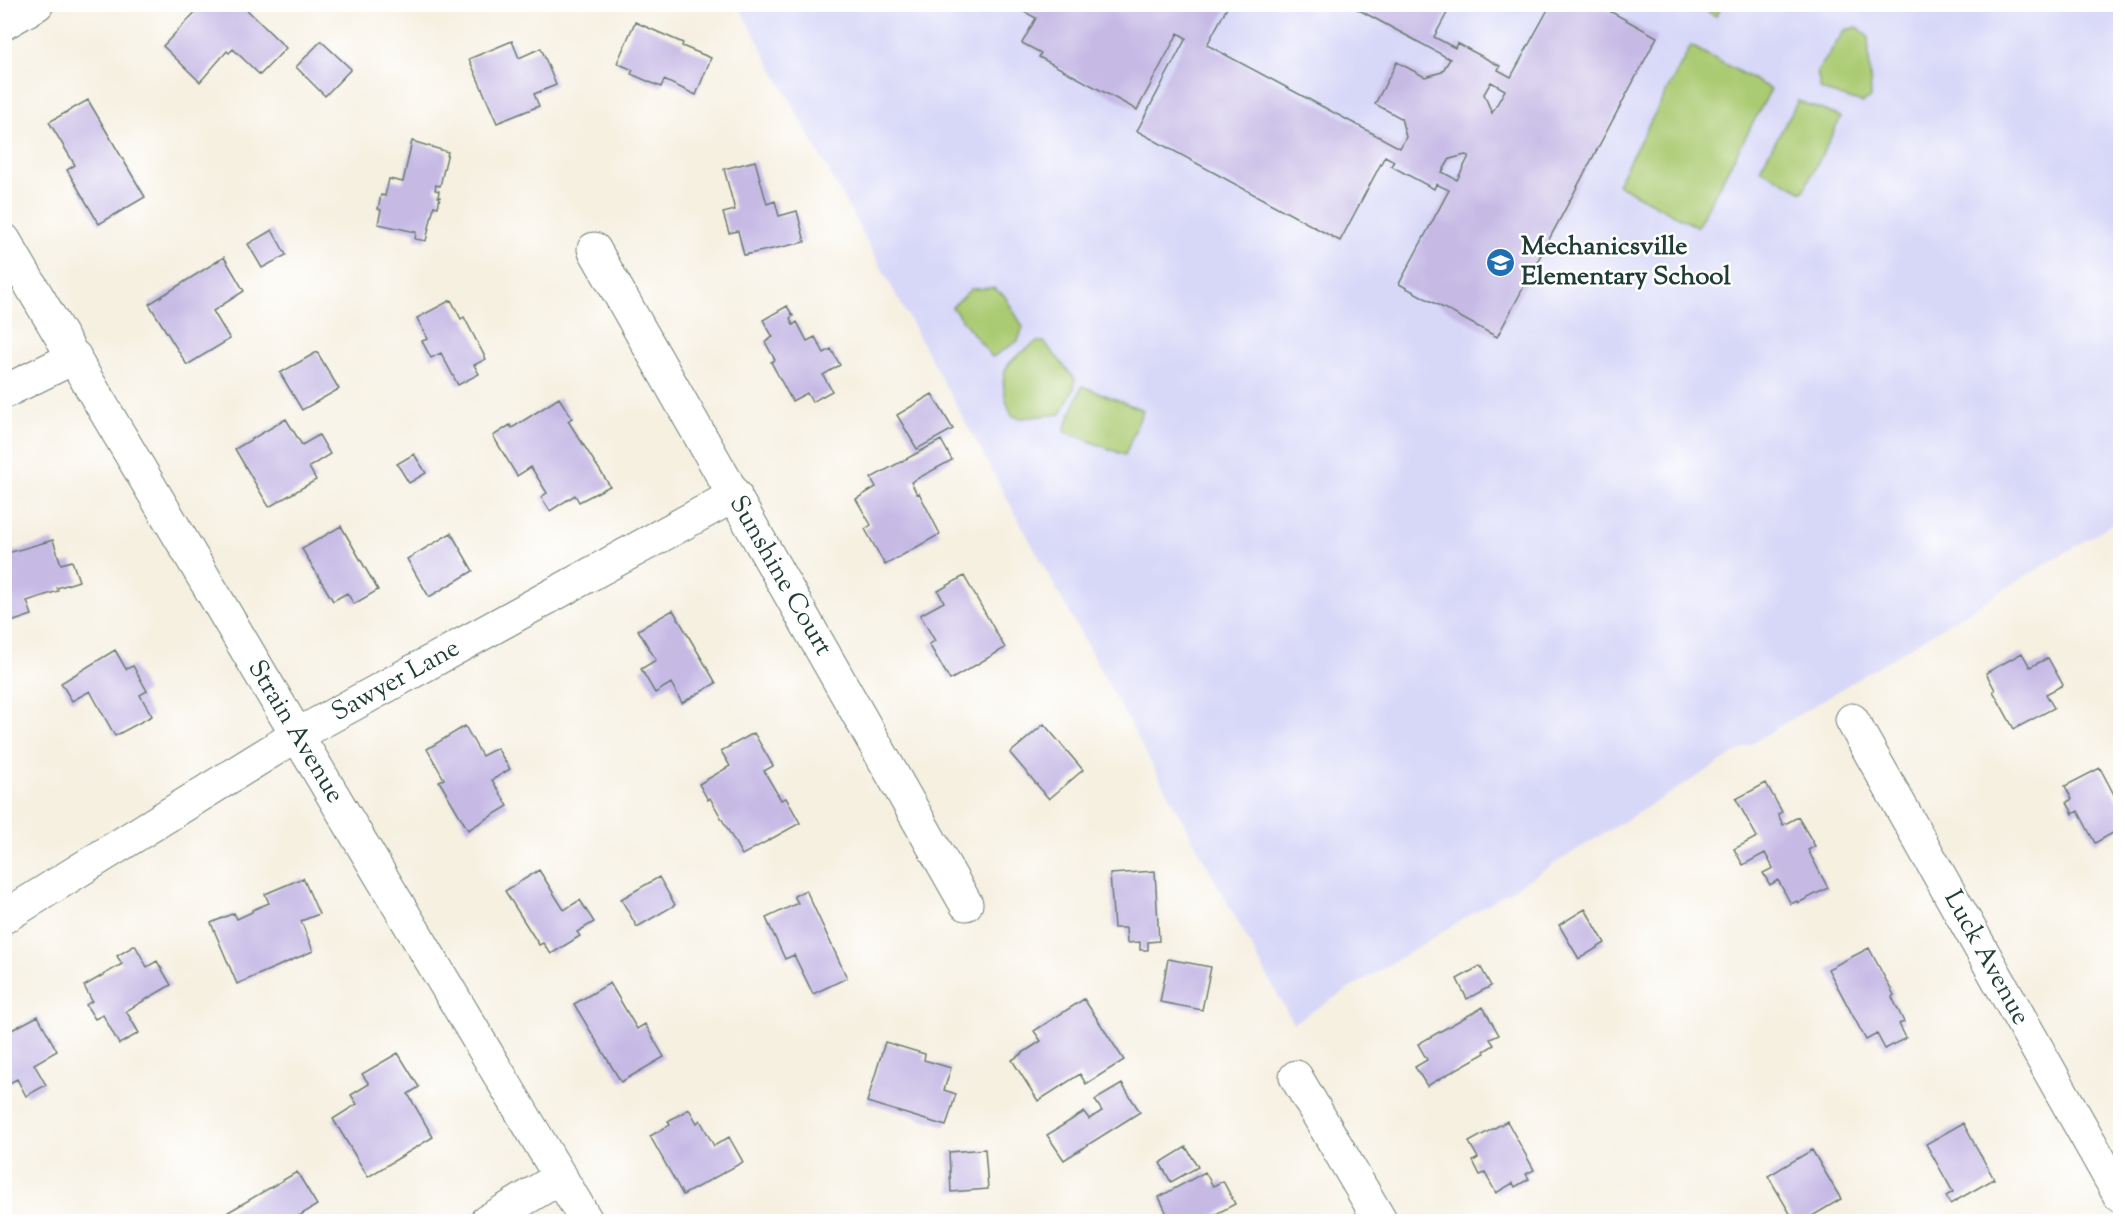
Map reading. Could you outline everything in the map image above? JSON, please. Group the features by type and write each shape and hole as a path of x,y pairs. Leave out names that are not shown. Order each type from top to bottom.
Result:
{"street":[{"path":"4,23 37,4"},
{"name":"Strain Avenue","path":"4,240 587,1221"},
{"name":"Sunshine Court","path":"594,249 966,904"},
{"path":"4,392 75,357"},
{"name":"Sawyer Lane","path":"4,917 297,735 735,495"},
{"name":"Luck Avenue","path":"1852,720 2121,1196"},
{"path":"1296,1077 1381,1221"},
{"path":"486,1221 561,1177"}],"shaded area":[{"name":"Mechanicsville Elementary School","path":"738,5 2120,5 2120,519 1293,1023"}],"green space":[{"path":"1695,5 1723,5 1716,16"},
{"path":"1858,27 1868,37 1871,98 1862,103 1821,90 1817,72 1845,30"},
{"path":"1691,46 1771,89 1697,227 1617,184"},
{"path":"1798,101 1841,117 1803,192 1760,169"},
{"path":"993,288 1004,295 1023,327 1018,341 992,357 952,307 971,289"},
{"path":"1036,342 1044,342 1075,379 1074,388 1061,414 1021,418 1012,416 1004,390 1006,369 1015,358"},
{"path":"1082,386 1143,410 1125,455 1064,431"}],"building":[{"path":"203,4 213,4 217,9 222,4 241,4 286,48 260,75 233,49 229,53 227,51 200,82 163,46"},
{"name":"Mechanicsville Elementary School","path":"1010,4 1229,4 1207,45 1400,148 1406,137 1401,118 1375,104 1397,62 1425,77 1442,72 1450,59 1348,4 1452,4 1434,37 1455,48 1457,43 1500,66 1498,70 1511,77 1551,4 1597,4 1657,37 1497,337 1399,284 1449,190 1436,184 1434,189 1391,166 1394,161 1385,156 1340,241 1137,131 1186,38 1178,33 1137,110 1039,57 1041,53 1022,43 1036,18","holes":["1491,82 1505,90 1492,113 1484,94","1469,156 1457,180 1442,172 1450,159"]},
{"path":"635,22 711,58 696,95 664,80 661,87 631,74 633,70 617,63"},
{"path":"321,41 351,69 325,96 296,67"},
{"path":"512,41 519,58 541,48 556,85 534,94 539,106 497,123 469,59"},
{"path":"88,100 145,197 99,224 67,170 75,165 49,122"},
{"path":"412,141 448,152 440,186 436,185 435,190 439,191 438,197 440,197 438,207 434,206 426,241 415,239 416,232 378,224 381,195 385,196 389,179 403,182"},
{"path":"755,161 767,204 775,201 779,216 797,211 805,242 744,255 738,231 729,233 723,213 735,210 724,169"},
{"path":"272,230 286,255 262,268 248,244"},
{"path":"224,257 244,291 213,311 230,339 187,365 149,304"},
{"path":"451,300 461,319 464,317 486,359 474,365 479,374 458,385 441,353 431,358 422,341 428,339 417,318"},
{"path":"787,306 793,316 790,318 793,325 797,322 807,341 815,337 824,353 831,349 840,365 823,375 832,391 812,402 807,393 792,401 771,362 775,360 765,342 773,337 763,320"},
{"path":"317,352 339,389 302,410 280,373"},
{"path":"932,394 953,429 917,449 897,415"},
{"path":"559,398 572,418 568,421 610,486 579,502 575,495 550,511 541,497 547,493 531,467 517,476 493,436 510,425 512,428"},
{"path":"286,419 302,445 319,435 330,454 309,467 316,480 269,507 235,449"},
{"path":"941,440 952,460 911,482 940,534 885,565 865,529 871,525 856,499 876,487 871,478"},
{"path":"414,454 426,473 409,483 397,464"},
{"path":"341,526 378,590 354,604 347,593 333,601 302,549"},
{"path":"451,533 473,571 429,597 407,559"},
{"path":"53,540 61,564 72,561 79,581 27,601 32,615 8,623 4,611 4,554"},
{"path":"964,576 1005,648 950,680 929,644 935,641 920,615 944,602 938,591"},
{"path":"673,610 716,683 682,703 671,683 655,693 641,669 656,660 638,630"},
{"path":"115,650 126,669 133,666 147,691 140,695 152,716 115,736 90,691 72,701 61,683"},
{"path":"2022,653 2030,667 2048,658 2063,685 2046,694 2054,708 2014,729 1986,673"},
{"path":"1044,724 1083,770 1049,799 1010,753"},
{"path":"465,726 482,756 497,748 510,769 492,780 508,806 468,830 439,781 444,779 427,749"},
{"path":"754,733 773,766 764,771 781,800 786,798 800,823 742,855 710,798 708,800 699,784 730,766 721,751"},
{"path":"2100,768 2120,806 2120,829 2095,843 2078,811 2073,814 2067,802 2072,799 2065,786"},
{"path":"1766,783 1782,812 1778,814 1783,825 1798,817 1815,846 1808,850 1828,888 1798,903 1797,901 1791,904 1778,880 1770,885 1763,873 1773,868 1765,853 1743,865 1734,849 1757,837 1736,799"},
{"path":"539,870 564,910 580,900 594,922 577,932 580,936 551,954 543,943 539,945 505,891"},
{"path":"1155,871 1159,941 1148,942 1148,950 1140,950 1140,942 1127,943 1126,928 1114,928 1110,874"},
{"path":"659,877 675,905 637,927 621,899"},
{"path":"303,878 319,914 301,921 313,951 237,984 211,923 234,913 237,919 252,912 269,903 265,894"},
{"path":"806,890 847,978 813,994 794,955 785,959 766,918 798,903 794,896"},
{"path":"1585,909 1605,943 1579,959 1559,925"},
{"path":"135,945 147,967 157,961 171,985 126,1011 139,1033 119,1044 103,1015 95,1019 86,1005 92,1001 84,986 122,964 117,956"},
{"path":"1869,948 1894,995 1892,997 1904,1022 1899,1024 1906,1038 1885,1049 1877,1034 1866,1040 1828,969"},
{"path":"1168,959 1211,967 1202,1010 1160,1002"},
{"path":"1480,966 1491,986 1467,999 1457,979"},
{"path":"610,983 637,1029 645,1024 664,1057 621,1082 574,1004"},
{"path":"1084,999 1124,1060 1086,1084 1080,1074 1038,1101 1012,1060 1041,1041 1034,1031"},
{"path":"1483,1007 1499,1035 1490,1039 1494,1045 1484,1051 1485,1053 1427,1086 1415,1067 1427,1060 1418,1044"},
{"path":"38,1016 57,1051 34,1064 46,1085 26,1096 17,1079 4,1086 4,1034"},
{"path":"885,1042 925,1054 924,1060 951,1068 944,1090 956,1094 946,1126 867,1102"},
{"path":"398,1053 419,1087 408,1094 433,1137 368,1177 333,1119 357,1104 351,1095 369,1084 362,1074"},
{"path":"1122,1084 1140,1112 1064,1160 1047,1135 1084,1112 1089,1119 1102,1111 1095,1100"},
{"path":"689,1109 697,1123 700,1120 714,1146 729,1137 743,1162 683,1195 650,1136 670,1125 668,1121"},
{"path":"1507,1121 1534,1170 1526,1174 1529,1179 1515,1187 1513,1183 1496,1193 1485,1173 1480,1175 1473,1161 1478,1158 1469,1142"},
{"path":"1963,1123 1994,1179 1950,1204 1946,1196 1953,1192 1926,1144"},
{"path":"1186,1147 1198,1167 1171,1182 1160,1163"},
{"path":"985,1149 988,1189 951,1192 949,1152"},
{"path":"1812,1150 1841,1199 1802,1222 1795,1222 1768,1176"},
{"path":"297,1172 317,1205 289,1222 211,1222"},
{"path":"1205,1172 1213,1186 1223,1181 1235,1204 1201,1222 1158,1222 1168,1216 1159,1197"}],"place":[{"name":"Mechanicsville Elementary School","path":"1500,262"}]}
